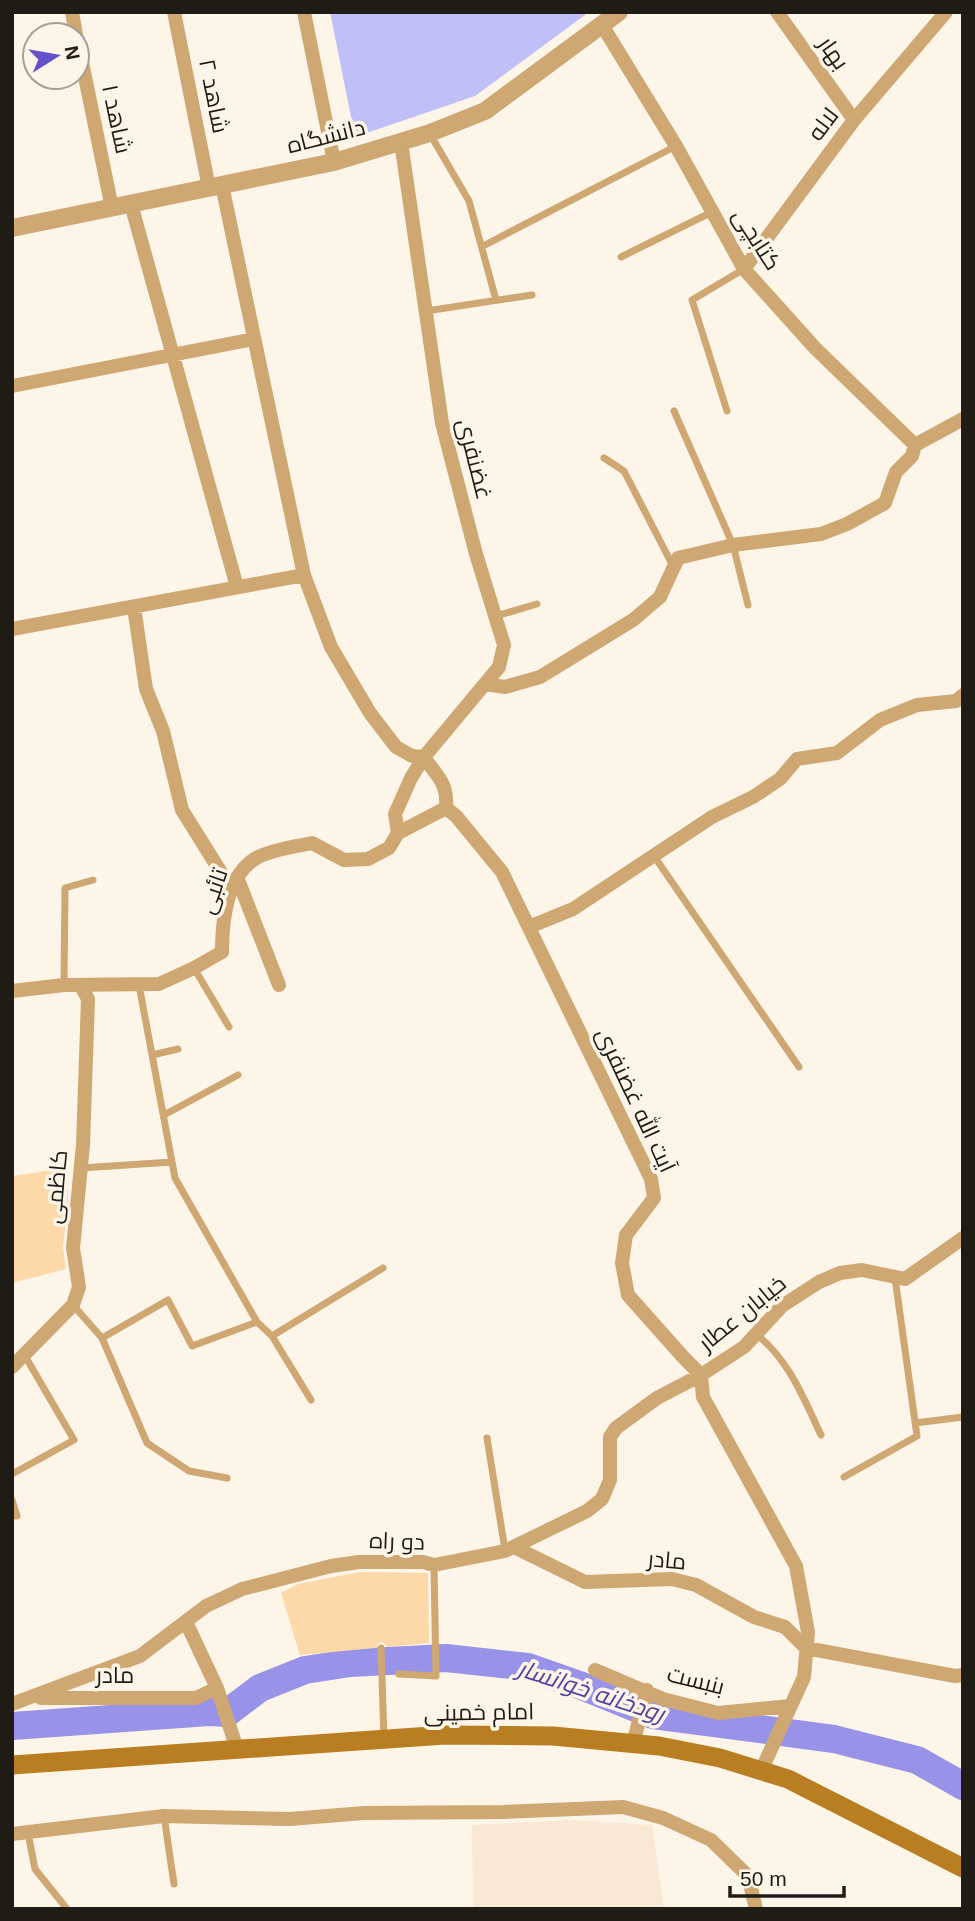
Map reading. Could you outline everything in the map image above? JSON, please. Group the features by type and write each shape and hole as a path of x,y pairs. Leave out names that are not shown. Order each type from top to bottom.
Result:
{"main road":[{"name":"امام خمینی","path":"12,1765 445,1735 553,1736 633,1744 720,1758 788,1779 963,1868"}],"street":[{"name":"شاهد ۲","path":"174,12 254,339 304,575 331,648 370,713 396,747 412,756 424,757"},
{"path":"304,12 334,162"},
{"name":"دانشگاه","path":"12,228 334,162 430,133 485,111 619,12"},
{"name":"بهار","path":"777,12 854,120"},
{"name":"لاله","path":"744,269 854,120 946,12"},
{"name":"کتابچی","path":"602,25 676,146 744,269 815,348 915,445"},
{"name":"شاهد ۱","path":"88,91 112,208"},
{"name":"غضنفری","path":"398,833 396,814 407,785 424,757 499,667 504,645 442,423 401,142"},
{"path":"131,204 237,587"},
{"path":"12,386 254,339"},
{"path":"485,684 505,687 540,677 633,620 660,597 678,558 733,545 821,534 876,509 885,503 896,472 912,456 915,445 959,427"},
{"path":"12,629 304,575"},
{"path":"134,607 146,689 163,731 182,810 235,883 279,985"},
{"path":"529,927 573,909 712,817 753,797 780,779 797,759 837,753 880,720 917,705 961,702"},
{"path":"424,757 443,780 451,812"},
{"name":"تائبی","path":"12,991 64,985 159,984 222,952 222,936 235,883 243,868 258,857 312,843 344,860 368,859 389,848 398,833 451,812"},
{"name":"آیت الله غضنفری","path":"451,812 502,872 651,1179 654,1198 626,1235 622,1263 628,1295 701,1375 703,1396 796,1566 808,1632 804,1676 761,1771"},
{"name":"کاظمی","path":"73,1305 79,1287 74,1248 88,999 81,986"},
{"path":"895,1278 905,1279 963,1238"},
{"name":"خیابان عطار","path":"701,1375 744,1347 782,1306 819,1282 840,1273 862,1270 895,1278"},
{"path":"12,1367 73,1305"},
{"name":"دو راه","path":"33,1698 140,1656 206,1606 242,1589 331,1566 387,1561 434,1565 510,1549 587,1511 602,1499 610,1480 610,1437 616,1428 657,1398 701,1375"},
{"name":"مادر","path":"510,1549 585,1582 673,1579 696,1585 754,1616 785,1627 806,1648"},
{"path":"186,1622 219,1694 237,1749"},
{"path":"806,1648 955,1676 963,1675"},
{"name":"بنبست","path":"595,1670 663,1699 718,1713 790,1706"},
{"path":"633,1744 647,1690"},
{"name":"مادر","path":"12,1704 33,1698 196,1698 219,1694"},
{"path":"12,1834 164,1816 290,1819 364,1813 504,1812 623,1807 663,1818 711,1840 748,1876 756,1909"}],"lane":[{"path":"430,133 469,201 496,300"},
{"path":"483,246 676,146"},
{"path":"621,257 713,212"},
{"path":"727,411 692,300 744,269"},
{"path":"426,311 532,295"},
{"path":"674,411 733,545 748,605"},
{"path":"604,457 624,471 673,566"},
{"path":"495,616 537,604"},
{"path":"654,856 799,1067"},
{"path":"64,985 65,888 93,880"},
{"path":"194,968 229,1027"},
{"path":"139,985 175,1178 257,1322 272,1336 311,1400"},
{"path":"152,1055 178,1049"},
{"path":"164,1115 238,1075"},
{"path":"80,1168 172,1162"},
{"path":"272,1336 383,1268"},
{"path":"844,1477 917,1436 895,1278"},
{"path":"102,1338 168,1300 192,1346 257,1322"},
{"path":"73,1305 102,1338 147,1443 190,1471 227,1478"},
{"path":"756,1334 773,1347 795,1378 821,1435"},
{"path":"12,1474 74,1440 24,1356"},
{"path":"915,1423 963,1417"},
{"path":"487,1438 510,1549"},
{"path":"12,1500 17,1516 12,1516"},
{"path":"399,1674 436,1676 434,1565"},
{"path":"381,1648 384,1739"},
{"path":"164,1816 174,1884"},
{"path":"28,1833 35,1869 67,1909"}],"shaded area":[{"path":"330,12 589,12 475,96 355,137"},
{"path":"571,1820 652,1825 664,1909 473,1909 472,1825"}],"building":[{"path":"67,1168 68,1200 63,1247 66,1269 12,1283 12,1176"},
{"path":"360,1572 428,1573 429,1643 387,1647 380,1642 375,1648 300,1655 281,1593 298,1584"}],"waterway":[{"name":"رودخانه خوانسار","path":"12,1726 227,1713 260,1688 305,1670 350,1663 446,1658 528,1667 653,1715 834,1739 917,1760 963,1786"}]}
